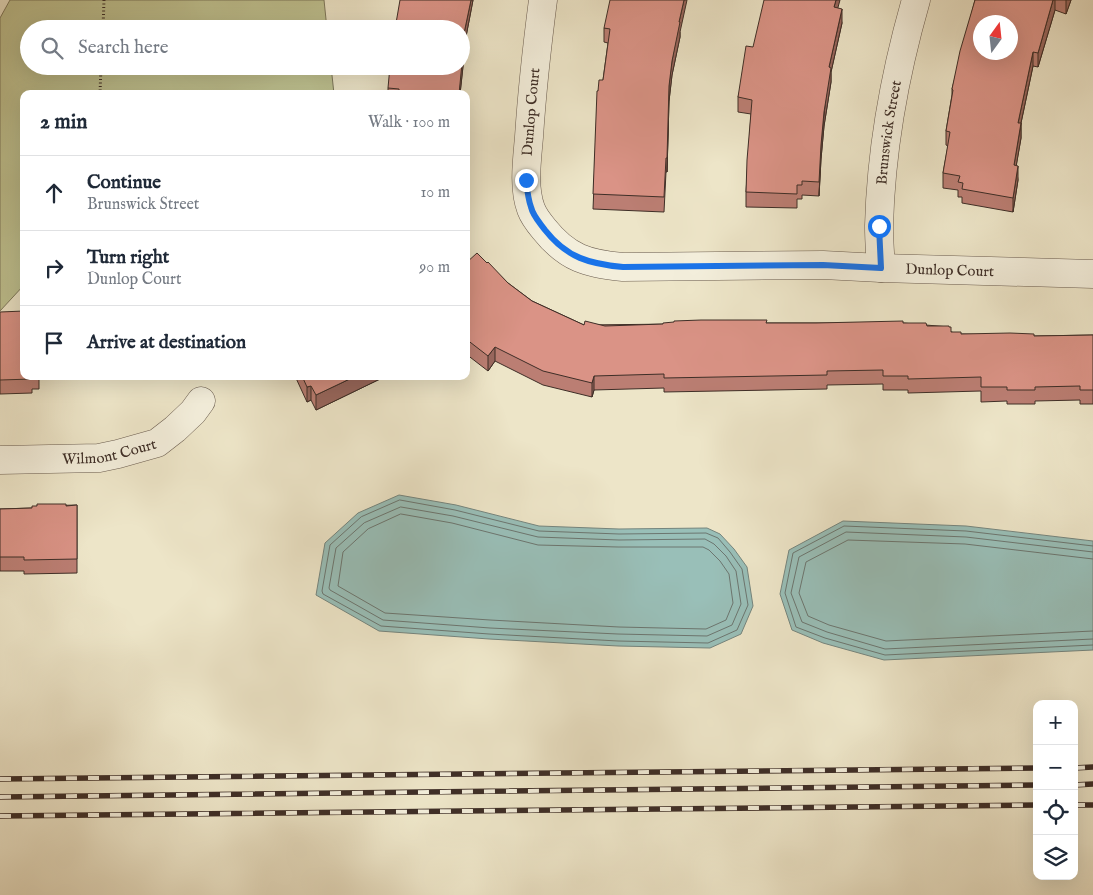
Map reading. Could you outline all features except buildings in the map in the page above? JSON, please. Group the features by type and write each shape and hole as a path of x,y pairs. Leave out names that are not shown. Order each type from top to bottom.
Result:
{"street":[{"name":"Dunlop Court","path":"543,0 531,96 526,180 531,209 537,220 550,237 565,250 580,259 601,265 623,267 823,265 1093,274"},
{"name":"Brunswick Street","path":"881,268 879,226 883,164 892,99 905,39 916,0"},
{"name":"Wilmont Court","path":"0,460 99,458 158,443 193,412 201,401"}],"path":[{"path":"103,20 104,0"},
{"path":"100,90 101,75"}],"green space":[{"path":"10,0 324,0 326,20 20,20 20,75 332,75 334,90 20,90 20,289 0,311 0,18"}],"water":[{"path":"399,495 456,505 539,526 619,529 707,528 720,534 747,567 753,606 741,634 710,648 618,646 379,631 316,595 325,543 358,513"},
{"path":"843,521 966,526 1093,541 1093,650 884,660 823,643 792,630 780,594 789,550"}],"railway":[{"path":"1078,768 1093,767"},
{"path":"0,779 1033,768"},
{"path":"1078,785 1093,784"},
{"path":"0,797 1033,785"},
{"path":"0,816 1033,805"},
{"path":"1078,805 1093,805"}],"route":[{"path":"526,180 531,209 550,237 565,250 580,259 601,265 623,267 823,265 881,268 879,226"}]}
